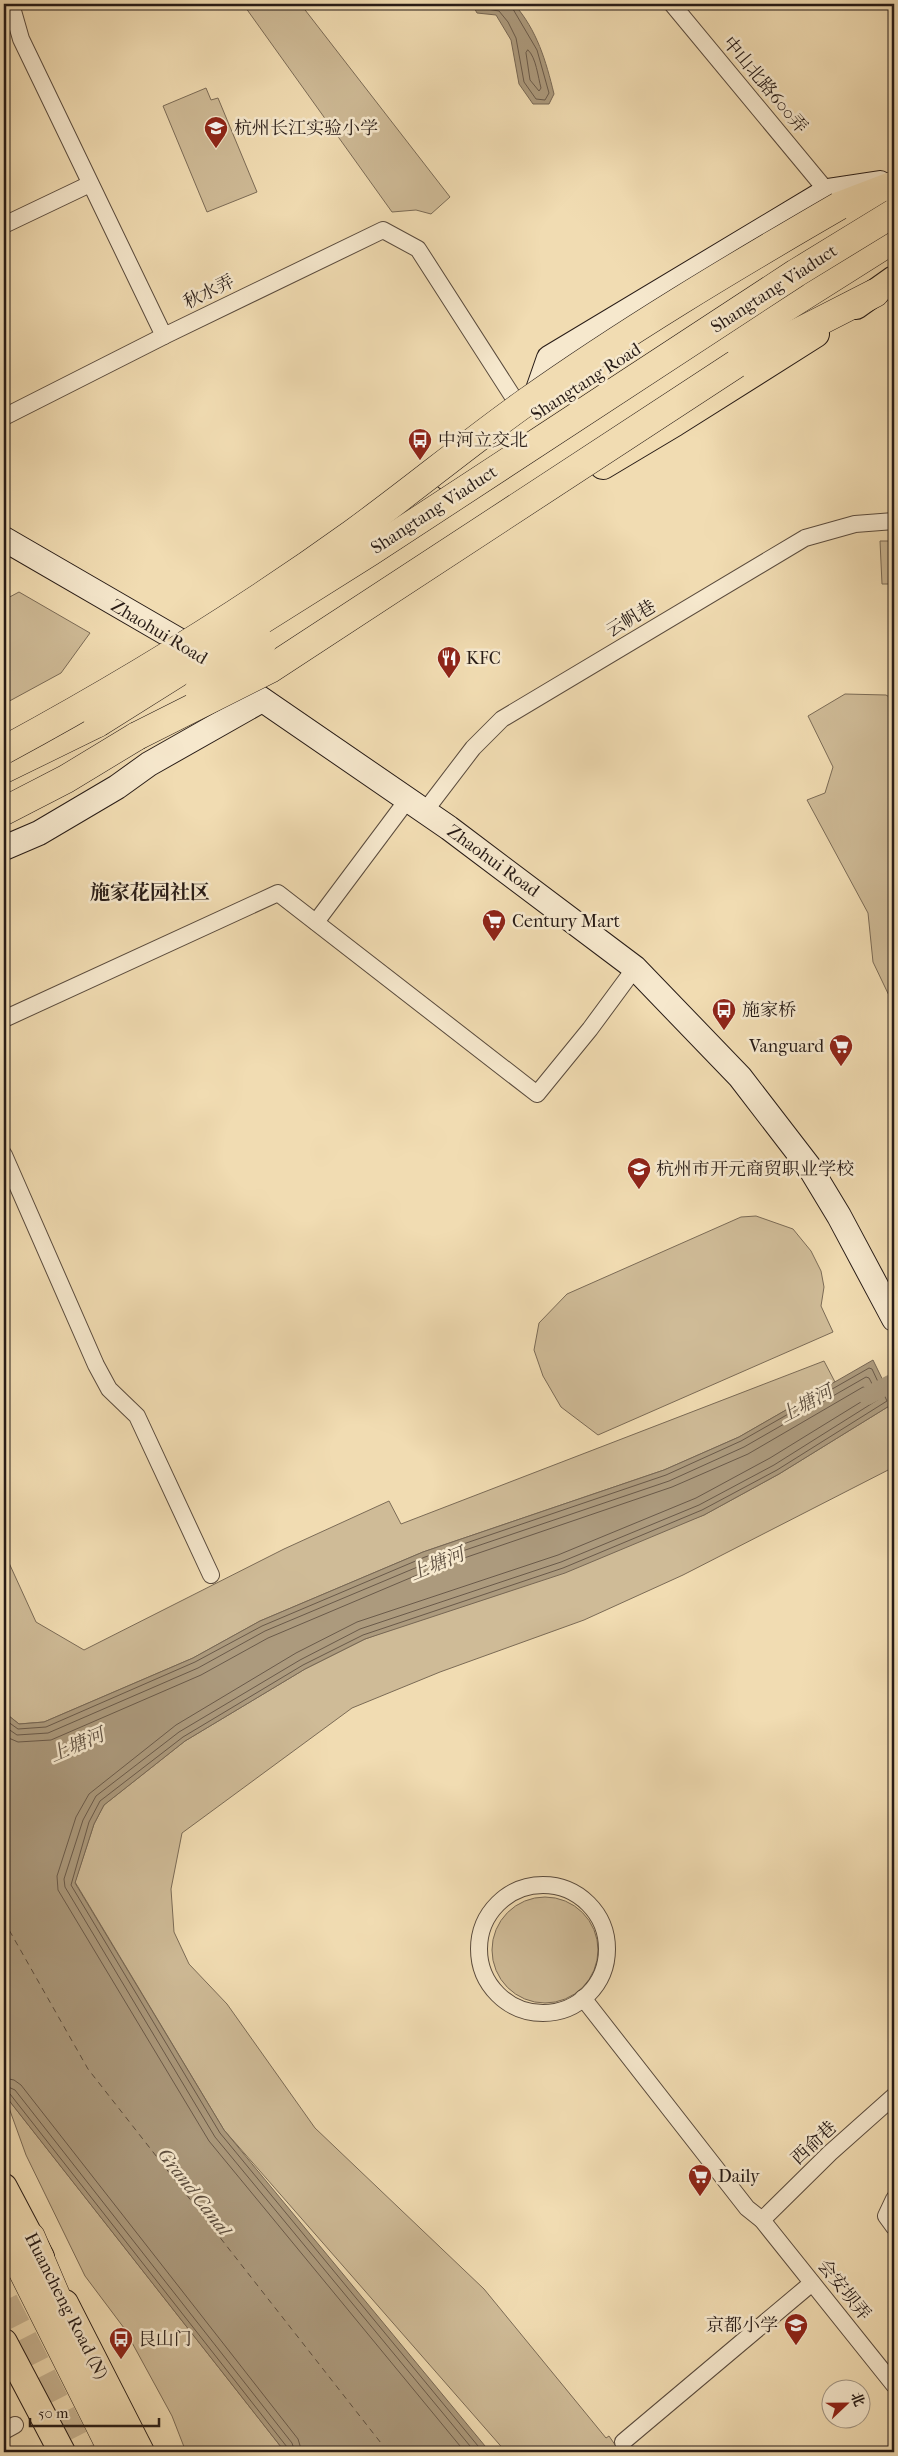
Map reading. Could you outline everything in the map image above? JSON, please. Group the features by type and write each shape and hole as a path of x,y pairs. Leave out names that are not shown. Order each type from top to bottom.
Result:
{"highway":[{"path":"4,750 87,706 145,671 284,580 353,533 526,403 722,274 833,198 894,185"},
{"name":"Shangtang Viaduct","path":"4,769 98,723 370,552 796,274 894,213"},
{"name":"Shangtang Viaduct","path":"137,736 262,643 518,476 894,239"},
{"path":"4,811 66,780 137,736 270,669 736,364 884,286"},
{"path":"29,736 98,723"},
{"path":"4,2234 113,2452"},
{"path":"31,2237 121,2452"}],"main road":[{"name":"Shangtang Road","path":"180,641 269,600 378,529 528,420 647,343 894,190"},
{"path":"232,679 385,585 512,519 676,423 798,346 884,286"},
{"name":"Huancheng Road (N)","path":"4,2187 141,2452"},
{"path":"4,2342 62,2452"}],"street":[{"path":"4,417 164,336 21,39 11,4"},
{"name":"中山北路600弄","path":"672,4 833,198"},
{"path":"528,420 549,358 833,198 894,181"},
{"path":"4,225 90,184"},
{"name":"秋水弄","path":"164,336 383,230 418,249 528,420"},
{"name":"云帆巷","path":"316,922 417,805 502,718 805,538 855,524 894,521"},
{"name":"Zhaohui Road","path":"4,539 138,619 180,641 262,700 417,805 537,893 634,968 740,1077 810,1168 839,1216 894,1319"},
{"path":"4,848 39,833 117,787 149,764 262,700"},
{"path":"4,1019 278,893 537,1094 590,1029 634,968"},
{"path":"4,1155 96,1365 109,1389 137,1416 211,1575"},
{"path":"546,1885 566,1889 584,1900 598,1916 605,1935 607,1956 601,1976 590,1993 583,1998 574,2006 553,2013 531,2013 511,2005 494,1991 483,1973 478,1951 484,1923 491,1910 507,1895 526,1887 546,1885"},
{"name":"会安坝弄","path":"583,1998 746,2208 762,2220 894,2385"},
{"name":"西俞巷","path":"762,2220 830,2153 894,2096"},
{"path":"894,2198 886,2216 894,2227"},
{"path":"623,2442 812,2283"}],"shaded area":[{"path":"243,4 304,4 302,6 450,197 431,214 416,210 392,212"},
{"path":"206,88 211,100 218,98 257,192 207,212 163,106"},
{"path":"880,541 894,541 894,584 882,584"},
{"path":"19,592 90,633 61,673 4,704 4,600"},
{"path":"845,694 886,695 894,700 894,1006 873,962 868,913 807,800 825,793 833,767 808,716"},
{"path":"756,1216 793,1229 811,1251 821,1271 824,1287 821,1306 833,1332 598,1435 561,1407 543,1376 534,1350 539,1323 567,1294 741,1217"},
{"path":"824,1361 835,1382 739,1437 664,1470 423,1552 260,1621 193,1658 44,1722 19,1724 4,1712 4,1552 36,1622 84,1650 284,1549 389,1501 401,1524"},
{"path":"894,1403 894,1467 683,1575 584,1620 440,1672 352,1708 182,1833 171,1889 174,1932 189,1964 227,2004 315,2128 484,2289 606,2438 609,2436 620,2452 506,2452 224,2130 75,1882 94,1824 104,1805 185,1741 305,1669 365,1639 704,1515 779,1474"},
{"path":"545,1897 565,1901 583,1912 594,1930 598,1950 594,1970 583,1988 565,1999 545,2003 525,1999 507,1988 496,1970 492,1950 496,1930 507,1912 525,1901"},
{"path":"4,2094 285,2452 186,2452 172,2416 124,2328 85,2276 26,2155"}],"water":[{"path":"472,4 514,4 522,14 535,35 548,70 554,94 549,104 533,104 519,84 511,40 496,15 477,13"},
{"name":"Grand Canal","path":"873,1360 894,1403 779,1474 704,1515 565,1573 365,1639 305,1669 185,1741 104,1805 94,1824 75,1883 224,2130 490,2452 285,2452 4,2094 4,1712 19,1724 44,1722 193,1658 260,1621 423,1552 664,1470 739,1437"}],"waterway":[{"name":"上塘河","path":"867,1396 894,1382"}],"ferry route":[{"path":"4,1921 88,2069 388,2452"}],"tunnel":[{"path":"4,2301 81,2452"}],"place":[{"name":"杭州长江实验小学","path":"216,149"},
{"name":"中河立交北","path":"420,461"},
{"name":"KFC","path":"449,679"},
{"name":"Century Mart","path":"494,942"},
{"name":"施家桥","path":"724,1031"},
{"name":"Vanguard","path":"841,1067"},
{"name":"杭州市开元商贸职业学校","path":"639,1190"},
{"name":"Daily","path":"700,2197"},
{"name":"京都小学","path":"796,2346"},
{"name":"艮山门","path":"121,2360"}],"district":[{"name":"施家花园社区","path":"150,892"}]}
